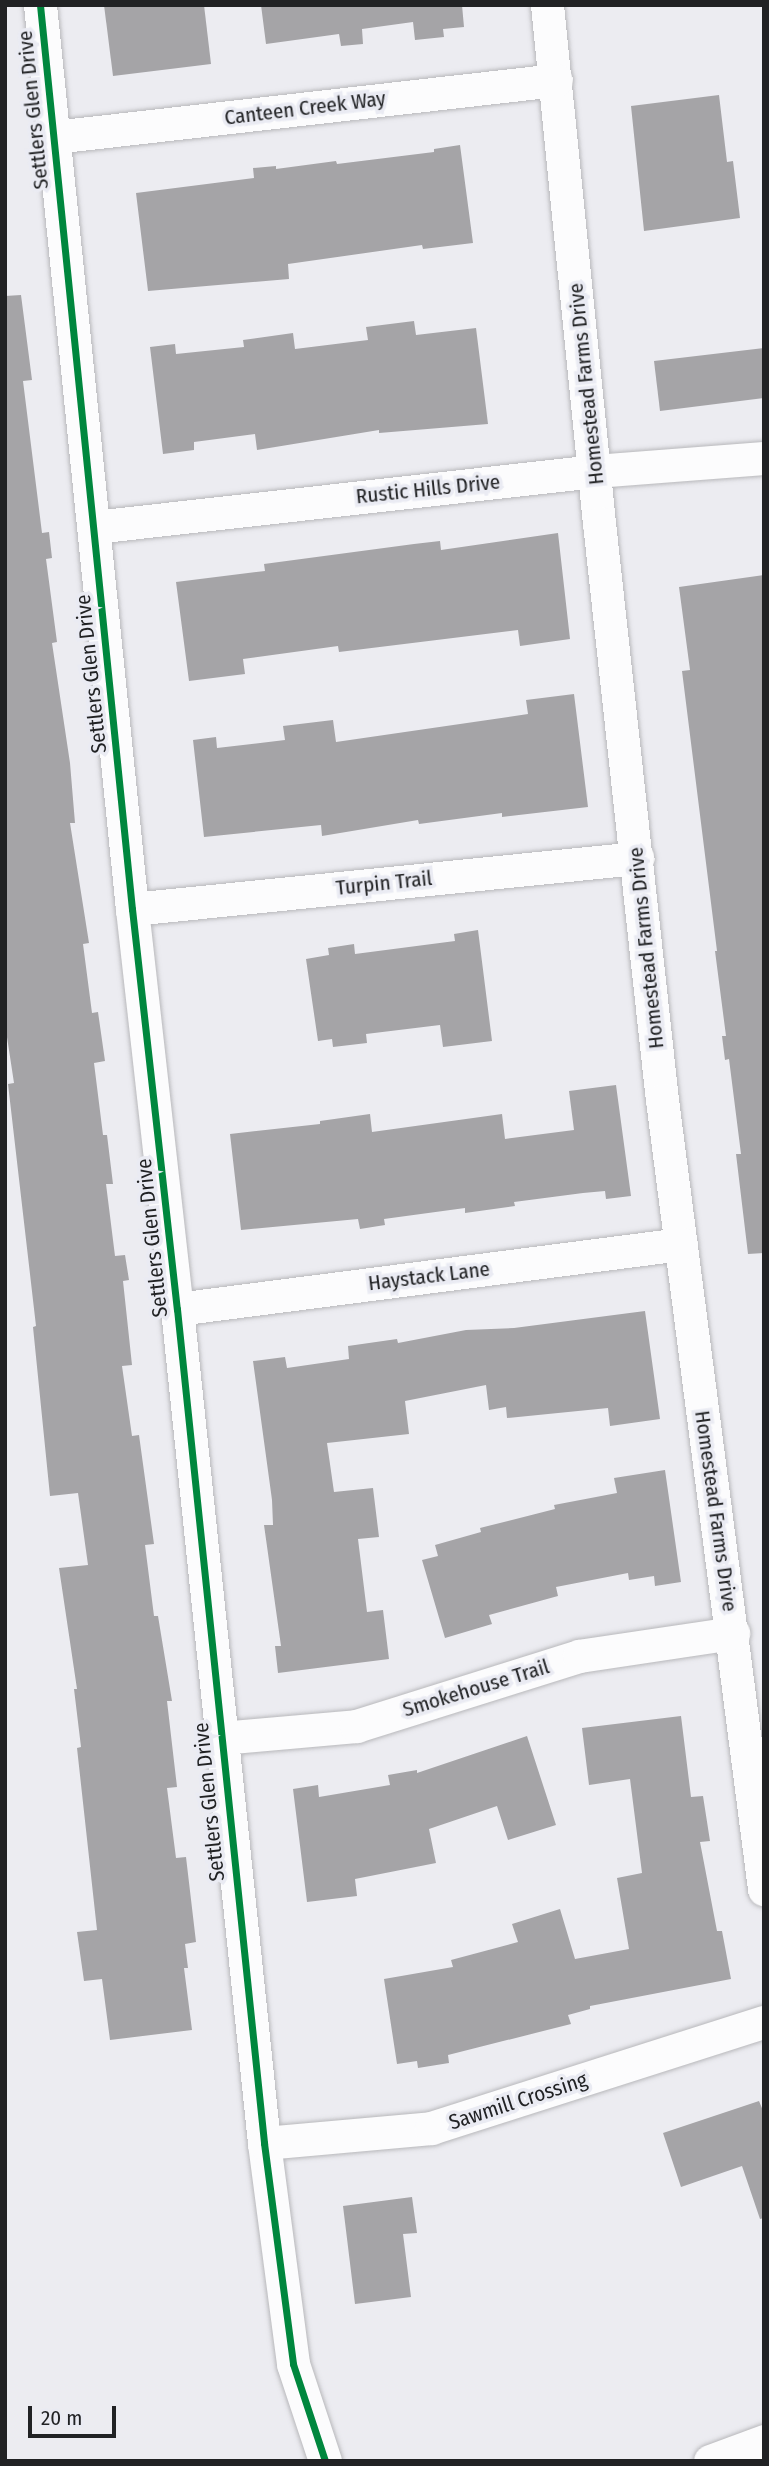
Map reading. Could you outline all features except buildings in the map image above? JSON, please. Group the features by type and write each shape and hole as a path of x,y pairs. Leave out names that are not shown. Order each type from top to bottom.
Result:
{"street":[{"name":"Settlers Glen Drive","path":"40,5 132,909 177,1309 264,2143 293,2364 325,2461"},
{"name":"Homestead Farms Drive","path":"547,5 595,471 681,1244 764,1889"},
{"name":"Canteen Creek Way","path":"54,137 556,80"},
{"name":"Rustic Hills Drive","path":"94,527 595,471 764,458"},
{"name":"Turpin Trail","path":"132,909 637,858"},
{"name":"Haystack Lane","path":"177,1309 681,1244"},
{"name":"Smokehouse Trail","path":"220,1738 356,1726 579,1656 733,1633"},
{"name":"Sawmill Crossing","path":"264,2143 431,2128 764,2022"},
{"path":"710,2461 764,2441"}],"cycle path":[{"path":"40,5 132,909 177,1309 264,2143 293,2364 325,2461"}]}
